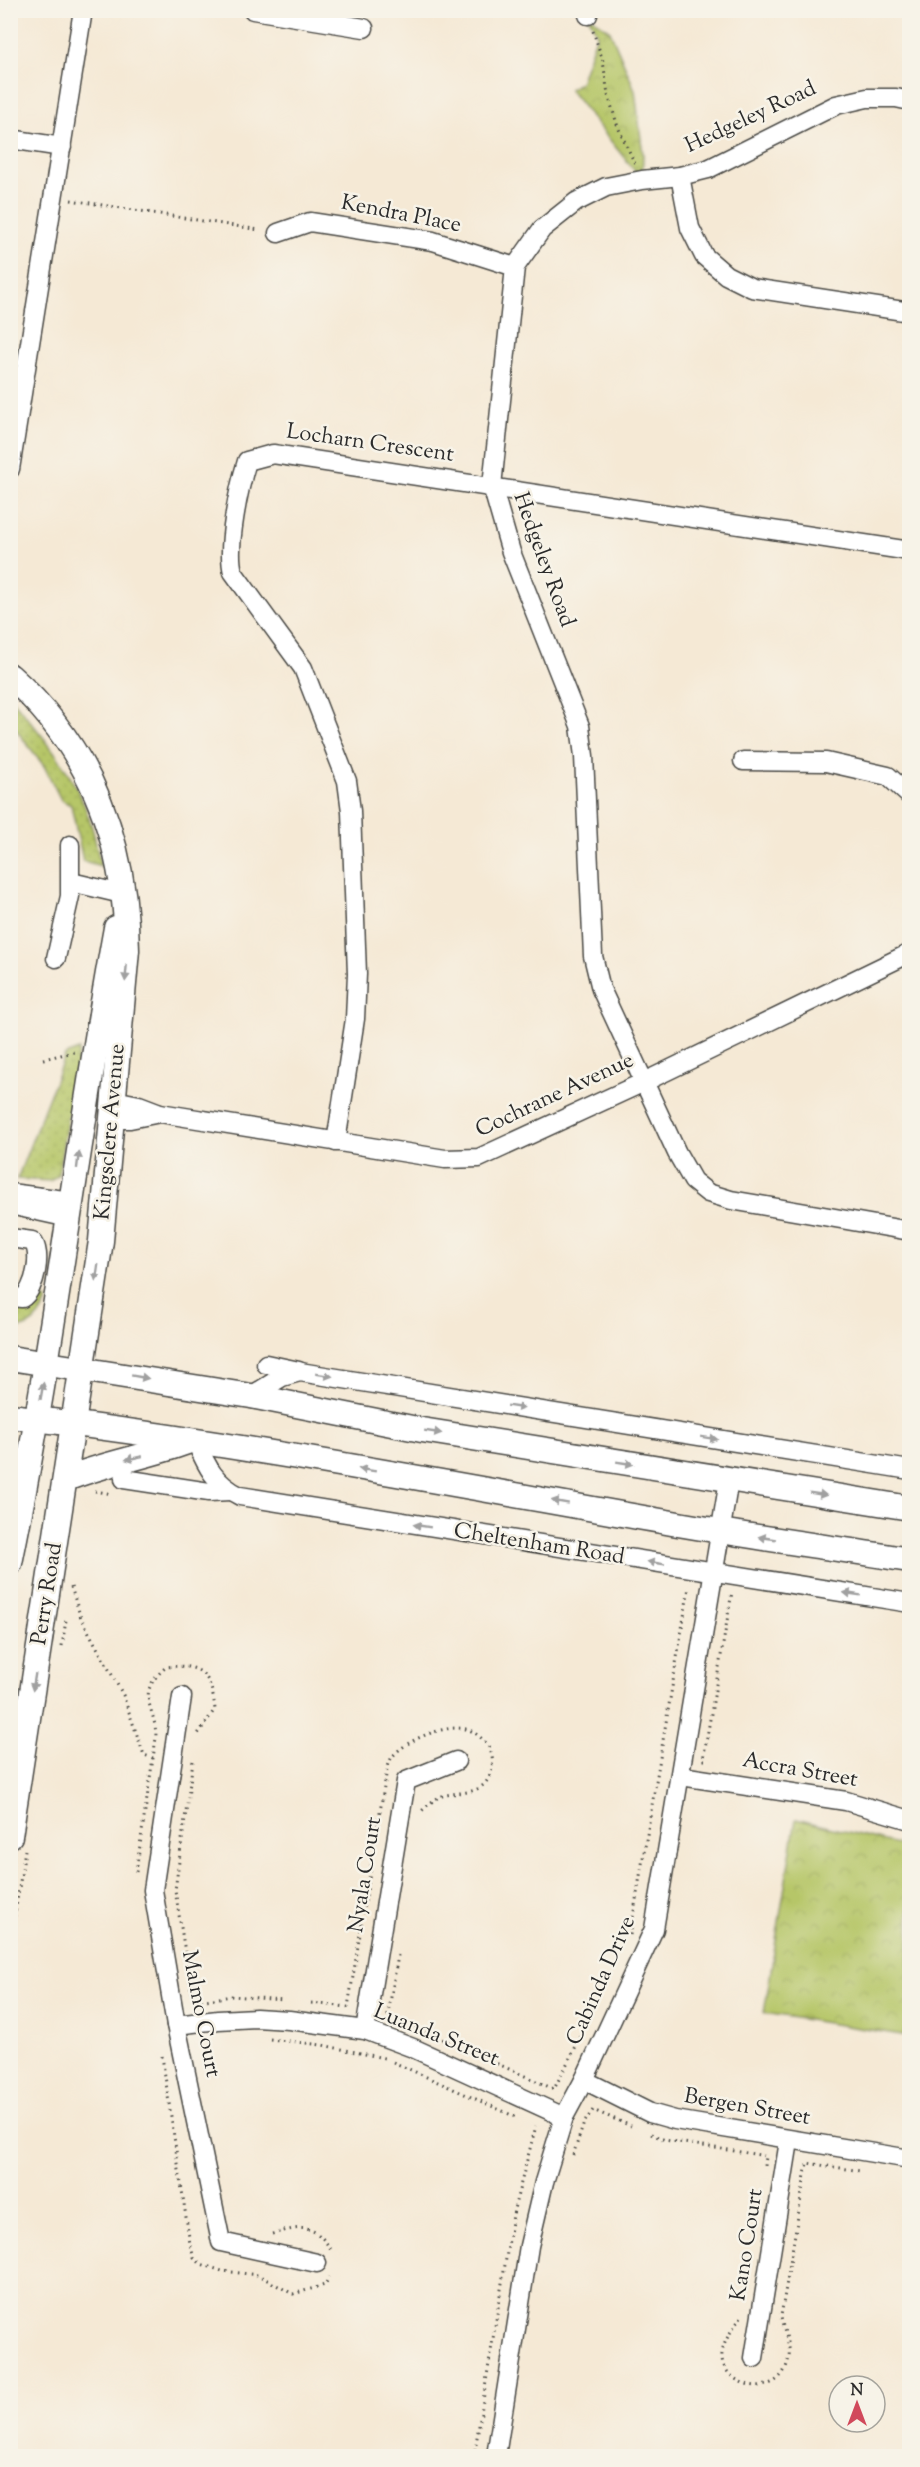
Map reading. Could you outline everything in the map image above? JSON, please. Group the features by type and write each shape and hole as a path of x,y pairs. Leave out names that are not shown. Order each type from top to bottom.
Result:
{"main road":[{"name":"Kingsclere Avenue","path":"10,676 53,720 84,766 107,821 116,852 127,950 104,1215 74,1422"},
{"name":"Kingsclere Avenue","path":"37,1419 86,1098 122,894"},
{"path":"86,1098 113,1110"},
{"path":"70,1209 104,1215"},
{"path":"10,1358 251,1396 375,1422 909,1508"},
{"name":"Cheltenham Road","path":"10,1416 74,1422 498,1491 720,1531 909,1560"},
{"name":"Perry Road","path":"11,1560 37,1419"},
{"name":"Perry Road","path":"10,1836 16,1766 74,1422"},
{"path":"66,1479 94,1467 154,1454 193,1442"},
{"path":"10,1510 11,1560"}],"street":[{"path":"10,469 83,10"},
{"path":"253,10 364,28"},
{"name":"Hedgeley Road","path":"909,101 896,98 867,98 836,105 708,169 680,176 606,187 576,202 542,229 515,267 492,486 511,552 580,726 584,756 593,956 601,989 677,1153 693,1181 708,1193 731,1200 909,1231"},
{"path":"10,139 62,147"},
{"path":"680,176 690,228 704,256 726,275 752,288 909,312"},
{"name":"Kendra Place","path":"278,233 310,222 433,241 515,267"},
{"name":"Locharn Crescent","path":"336,1142 355,1019 351,811 348,781 303,668 234,572 230,561 242,476 247,461 273,454 909,551"},
{"path":"744,761 826,762 888,776 909,796"},
{"path":"56,958 67,917 71,882 70,845"},
{"path":"71,882 122,894"},
{"name":"Cochrane Avenue","path":"113,1110 130,1119 160,1113 445,1159 479,1158 644,1082 909,953"},
{"path":"10,1193 70,1209"},
{"path":"10,1205 70,1209"},
{"path":"10,1238 32,1241 38,1252 34,1282 30,1291 22,1298 10,1297"},
{"path":"266,1364 300,1372 909,1470"},
{"path":"251,1396 282,1377 300,1372"},
{"name":"Cheltenham Road","path":"193,1442 215,1479 230,1491 252,1499 909,1603"},
{"path":"124,1479 208,1492 230,1491"},
{"name":"Cabinda Drive","path":"496,2457 529,2246 544,2182 564,2117 584,2080 654,1929 729,1480"},
{"name":"Malmo Court","path":"182,1697 153,1890 176,2025 221,2242 316,2263"},
{"name":"Nyala Court","path":"365,2030 406,1781 456,1761"},
{"name":"Accra Street","path":"681,1776 846,1801 909,1820"},
{"name":"Luanda Street","path":"176,2025 256,2018 365,2030 413,2048 564,2117"},
{"name":"Bergen Street","path":"584,2080 650,2113 666,2118 789,2141 909,2159"},
{"name":"Kano Court","path":"754,2358 789,2141"}],"path":[{"path":"588,13 603,61 608,95 618,127 642,180"},
{"path":"54,197 278,233"},
{"path":"71,1587 81,1618 123,1695 144,1755 172,1760"},
{"path":"714,1762 703,1760 731,1592 742,1594"},
{"path":"570,2165 584,2122 593,2110 634,2127"},
{"path":"645,2131 665,2140 766,2156 765,2167"},
{"path":"742,2311 740,2319 729,2334 722,2354 723,2363 733,2376 745,2384 752,2387 768,2386 779,2379 788,2364 790,2354 781,2316 807,2163 864,2172"},
{"path":"304,2457 310,2457"}],"green space":[{"path":"588,15 610,31 635,90 643,155 642,180 569,89 580,83 597,34"},
{"path":"11,698 57,756 76,787 92,826 101,866 83,861 71,805 61,800 44,766 11,723"},
{"path":"79,1050 58,1175 50,1181 17,1179 65,1055"},
{"path":"43,1298 47,1300 34,1322 18,1329 11,1329 10,1312 32,1310"},
{"path":"796,1819 909,1847 909,2036 764,2013"}]}
